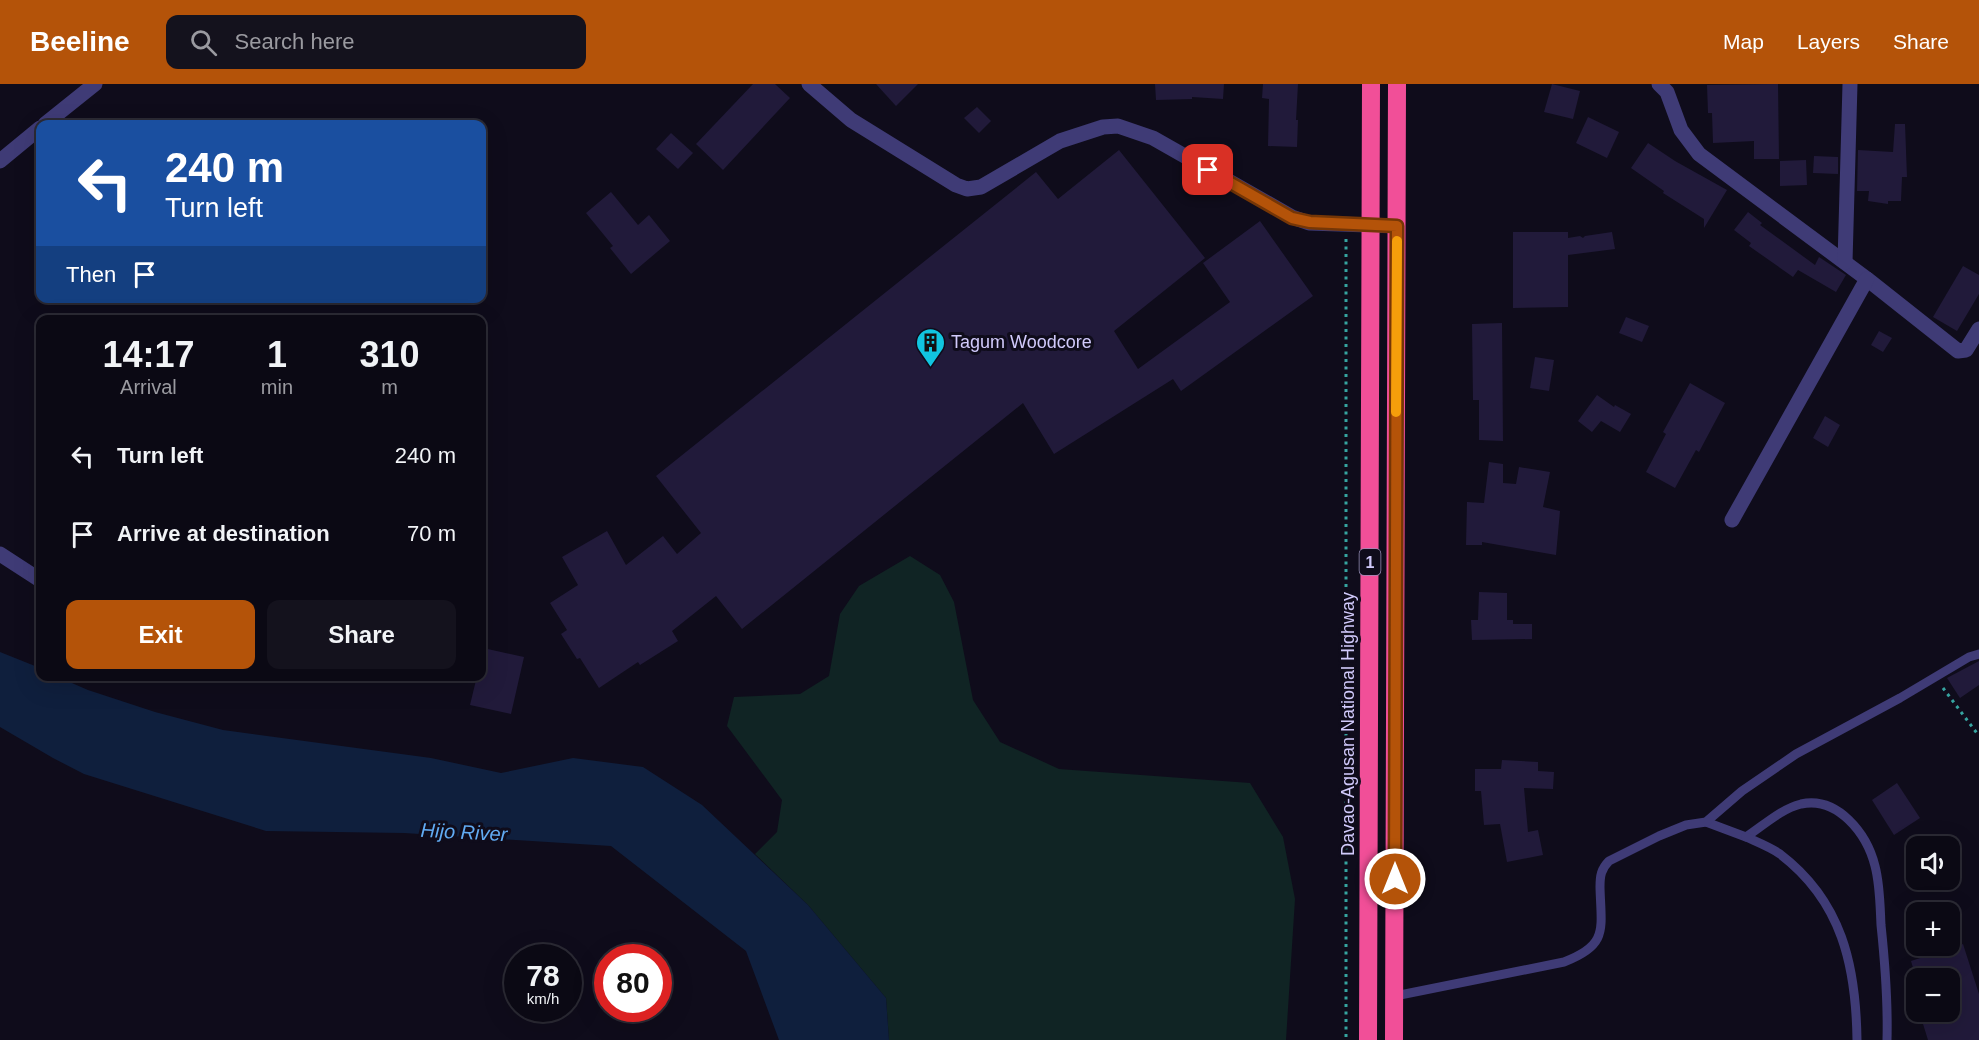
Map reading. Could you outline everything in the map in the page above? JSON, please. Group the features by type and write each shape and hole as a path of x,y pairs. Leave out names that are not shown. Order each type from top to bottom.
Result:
{"highway":[{"name":"Davao-Agusan National Highway","path":"1368,1040 1371,84"},
{"name":"1","path":"1394,1040 1397,84"}],"street":[{"path":"50,120 95,84"},
{"path":"809,84 851,120 956,185 967,189 981,187 1059,141 1104,127 1118,126 1153,138 1292,218 1346,225 1397,226"},
{"path":"1659,84 1667,92 1681,130 1700,154 1845,262 1958,351 1962,352 1970,346 1979,329"},
{"path":"1845,262 1850,84"},
{"path":"0,161 36,131"},
{"path":"1732,520 1867,279"},
{"path":"0,554 36,577"}],"lane":[{"path":"1706,822 1742,791 1796,754 1900,698 1969,657 1979,654"},
{"path":"1746,837 1786,808 1804,803 1816,803 1836,810 1857,827 1875,864 1878,880 1885,965 1887,1040"},
{"path":"1395,996 1564,962 1580,956 1598,941 1601,932 1600,876 1603,867 1609,861 1659,836 1686,825 1706,822 1746,837 1779,853 1819,893 1846,946 1855,988 1857,1040"}],"path":[{"path":"1346,225 1346,1040"},
{"path":"1935,676 1979,736"}],"green space":[{"path":"910,556 940,575 954,602 973,700 1000,742 1059,769 1250,783 1283,837 1295,899 1286,1040 889,1040 886,998 808,905 755,854 777,832 782,800 727,726 734,697 800,694 829,676 840,614 859,586"}],"water":[{"name":"Hijo River","path":"0,652 36,666 36,681 67,681 155,712 223,730 431,758 501,773 573,758 643,767 702,805 808,905 886,998 889,1040 779,1040 746,951 611,846 404,833 266,831 84,774 0,727"}],"building":[{"path":"753,84 775,84 790,98 723,170 696,144"},
{"path":"876,84 918,84 896,106"},
{"path":"1155,84 1224,84 1223,99 1192,97 1192,99 1156,100"},
{"path":"1263,84 1298,84 1297,147 1268,146 1269,99 1262,98"},
{"path":"1552,84 1580,91 1573,119 1544,112"},
{"path":"1778,84 1779,159 1754,159 1754,141 1713,143 1712,113 1708,113 1707,85"},
{"path":"977,107 991,121 979,133 964,118"},
{"path":"1588,117 1619,132 1607,158 1576,143"},
{"path":"1895,124 1905,124 1907,177 1902,177 1901,201 1888,201 1888,204 1868,201 1869,191 1857,191 1858,150 1893,152"},
{"path":"671,133 693,153 678,169 656,149"},
{"path":"1648,143 1727,190 1704,228 1704,219 1663,193 1664,191 1631,168"},
{"name":"Tagum Woodcore","path":"1119,150 1205,258 1114,331 1138,369 1230,302 1203,263 1260,221 1313,296 1181,391 1173,379 1054,454 1023,403 742,629 716,596 672,631 678,641 640,665 638,662 599,688 561,634 567,630 550,603 578,585 562,557 607,531 626,565 663,536 677,554 701,533 656,476 1036,172 1058,199"},
{"path":"1814,156 1838,157 1838,174 1813,173"},
{"path":"1806,160 1807,185 1780,186 1780,161"},
{"path":"611,192 638,225 649,215 670,241 631,274 610,248 613,246 586,213"},
{"path":"1748,212 1762,223 1760,225 1815,265 1819,257 1846,275 1836,292 1798,270 1793,277 1749,246 1751,243 1734,230"},
{"path":"1513,232 1568,232 1568,238 1580,236 1583,238 1612,232 1615,249 1568,255 1568,307 1513,308"},
{"path":"1963,266 1979,275 1979,294 1957,331 1933,317"},
{"path":"1626,317 1649,326 1642,342 1619,333"},
{"path":"1502,323 1503,441 1479,440 1479,400 1473,400 1472,324"},
{"path":"1879,331 1892,338 1883,352 1871,345"},
{"path":"1535,357 1554,360 1549,391 1530,388"},
{"path":"1690,383 1725,403 1699,452 1696,450 1675,488 1646,472 1666,434 1663,432"},
{"path":"1597,395 1614,407 1615,405 1631,414 1620,432 1601,421 1592,432 1578,421"},
{"path":"1825,416 1840,425 1828,447 1813,438"},
{"path":"1489,462 1503,464 1503,483 1516,484 1519,467 1550,472 1543,507 1560,511 1556,555 1482,542 1482,545 1466,545 1467,502 1484,503"},
{"path":"1479,592 1507,593 1507,620 1513,620 1513,624 1532,624 1532,639 1472,640 1471,620 1478,620"},
{"path":"486,649 524,657 511,714 470,705 476,681 486,681"},
{"path":"1979,661 1979,685 1960,698 1947,678"},
{"path":"1502,760 1538,762 1538,771 1554,772 1553,789 1524,788 1528,832 1538,830 1543,855 1507,862 1500,824 1484,825 1481,791 1475,791 1475,769 1501,769"},
{"path":"1897,783 1920,818 1894,835 1872,800"},
{"path":"1963,944 1979,994 1979,1040 1928,1040 1922,1022 1960,1022 1960,968 1913,968 1911,961 1926,956 1960,956 1960,945"}],"slow traffic":[{"path":"1396,412 1397,241"}],"place":[{"name":"Tagum Woodcore","path":"930,368"}],"route":[{"path":"1208,170 1292,218 1346,225 1397,226 1395,879"}]}
